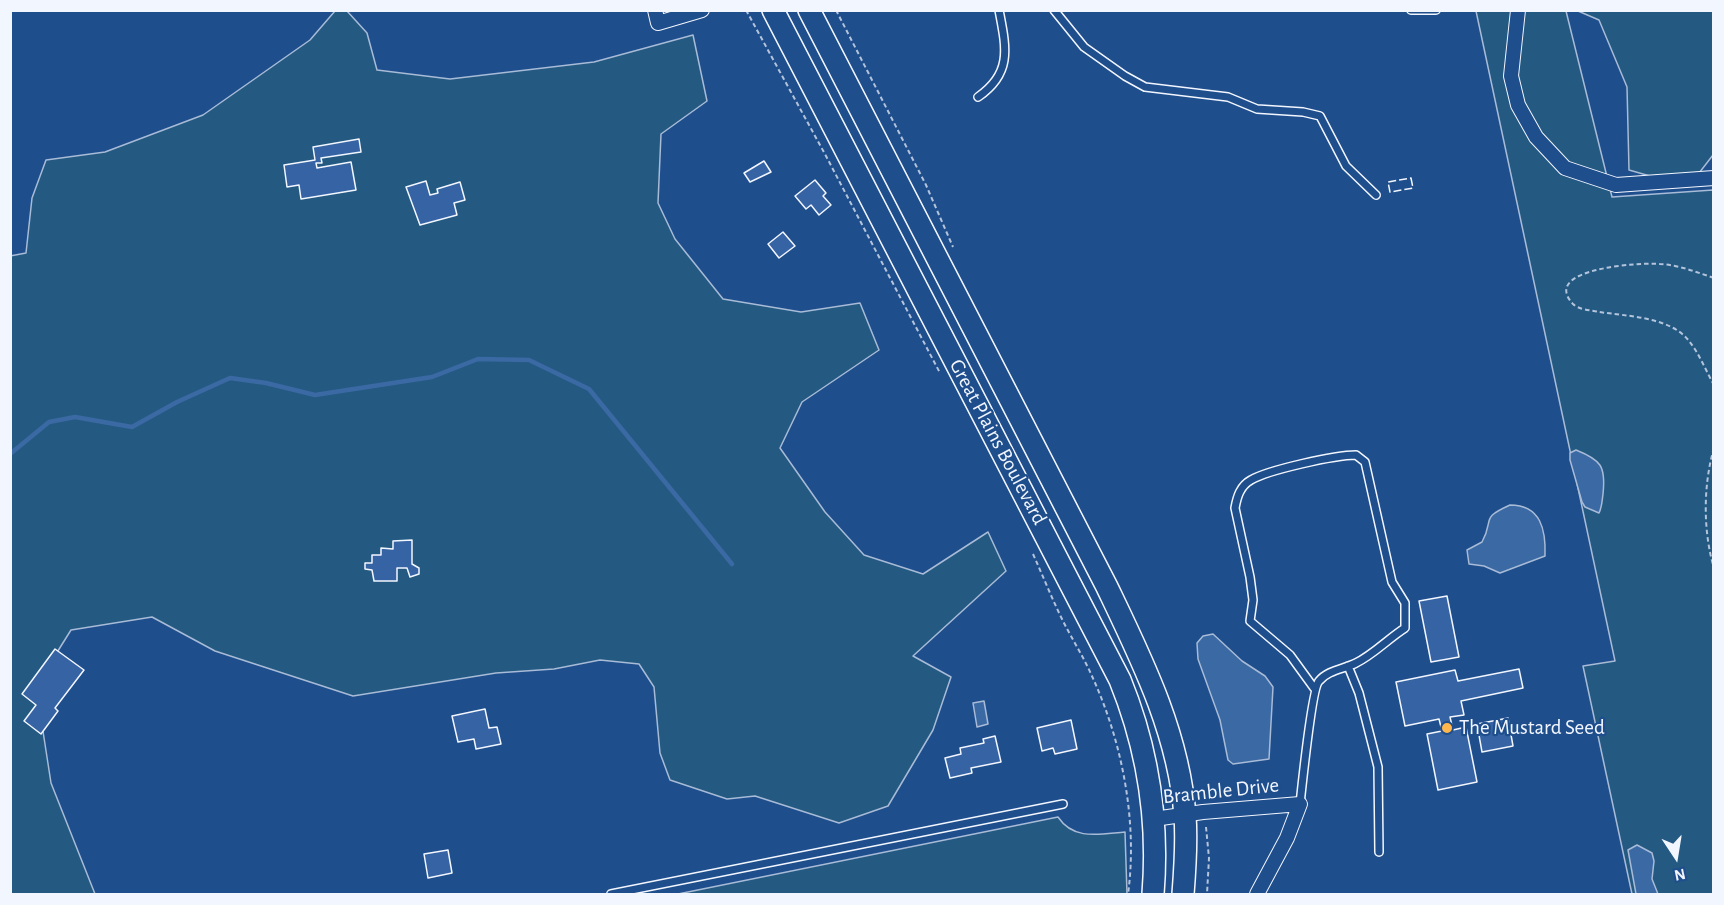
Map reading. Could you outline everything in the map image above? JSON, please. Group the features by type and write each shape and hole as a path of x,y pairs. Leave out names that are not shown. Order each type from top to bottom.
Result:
{"main road":[{"name":"Great Plains Boulevard","path":"773,10 1112,662 1128,700 1140,738 1150,783 1154,819 1153,894"},
{"name":"Great Plains Boulevard","path":"809,10 1136,647 1168,728 1185,814 1183,894"}],"street":[{"path":"657,17 702,10"},
{"path":"1518,10 1511,76 1518,105 1536,137 1564,168 1591,179 1616,185 1713,178"},
{"name":"Bramble Drive","path":"1154,819 1185,814 1300,804 1287,838 1257,894"}],"lane":[{"path":"978,97 994,86 1004,66 1004,36 999,10"},
{"path":"1054,10 1084,47 1125,76 1146,87 1228,97 1257,109 1320,116 1346,166 1376,195"},
{"path":"1412,10 1436,10"},
{"path":"1300,804 1314,688 1328,674 1358,663 1405,627 1406,603 1392,582 1365,462 1356,455 1258,477 1251,480 1237,496 1235,508 1252,588 1250,621 1290,655 1314,688"},
{"path":"1348,666 1359,693 1378,767 1380,852"},
{"path":"611,894 1063,804"}],"path":[{"path":"746,10 826,156 944,381"},
{"path":"1713,278 1678,266 1632,262 1576,276 1567,285 1566,290 1567,296 1576,307 1649,320 1674,329 1688,339 1713,385"},
{"path":"1713,448 1707,498 1709,548 1713,568"},
{"path":"1032,552 1063,620 1092,674 1116,747 1129,822 1131,856 1128,894"}],"shaded area":[{"path":"335,11 347,11 367,33 377,70 450,79 594,62 693,35 707,101 661,134 658,203 675,239 723,299 801,312 860,303 879,350 802,402 780,448 825,512 864,555 923,574 988,532 1006,571 913,656 951,677 933,730 888,806 839,823 755,796 727,799 670,780 660,753 654,687 639,664 600,660 554,669 496,673 353,696 215,651 152,617 71,630 36,686 51,783 95,894 11,894 10,256 26,253 32,198 46,160 105,152 203,115 310,40"},
{"path":"1476,11 1566,11 1612,197 1713,190 1713,894 1632,894 1583,666 1615,661"},
{"path":"1578,11 1713,11 1713,155 1696,177 1657,178 1629,170 1627,87 1599,20"},
{"path":"1576,450 1591,457 1602,470 1603,494 1599,513 1585,507 1582,502 1570,460 1570,453"},
{"path":"1510,505 1529,509 1540,521 1543,528 1545,556 1500,573 1484,566 1469,564 1467,550 1482,542 1489,520 1494,513"},
{"path":"1213,634 1242,661 1265,676 1273,687 1269,759 1233,764 1228,760 1220,720 1198,659 1197,643 1203,636"},
{"path":"984,701 988,724 977,727 973,703"},
{"path":"1058,817 1064,825 1080,833 1125,832 1127,894 678,894"},
{"path":"1637,845 1652,853 1654,861 1652,879 1658,894 1636,894 1628,850"}],"building":[{"path":"359,139 361,152 321,158 322,163 316,163 317,168 351,162 356,190 301,199 299,185 287,187 284,165 315,160 313,147"},
{"path":"764,161 771,172 750,182 744,173"},
{"path":"815,180 826,193 823,196 831,205 819,215 811,205 806,209 795,196"},
{"path":"426,181 430,195 438,193 437,189 460,182 465,200 454,203 457,215 420,225 406,187"},
{"path":"783,232 795,246 779,258 768,244"},
{"path":"412,540 412,564 419,568 419,574 410,577 407,568 397,568 397,581 374,581 372,570 365,569 365,563 372,563 372,555 381,555 381,548 393,549 393,541"},
{"path":"1447,596 1459,657 1431,662 1419,601"},
{"path":"55,649 84,670 55,708 58,711 41,734 24,721 36,705 22,694"},
{"name":"The Mustard Seed","path":"1519,669 1523,688 1461,701 1464,715 1450,717 1453,730 1466,727 1477,782 1438,790 1427,734 1442,731 1439,719 1405,726 1396,682 1455,670 1458,681"},
{"path":"485,709 489,728 497,727 501,744 476,749 474,739 458,742 452,716"},
{"path":"1508,718 1513,746 1482,752 1477,724"},
{"path":"1071,720 1077,749 1055,754 1053,748 1042,751 1037,728"},
{"path":"995,736 1001,762 971,768 972,773 950,778 945,758 961,754 960,748 984,743 983,739"},
{"path":"448,850 452,873 428,878 424,854"}],"waterway":[{"path":"10,454 49,422 75,417 132,427 177,402 230,378 266,383 315,395 432,377 478,359 529,360 589,389 732,564"}],"fence":[{"path":"1411,178 1413,188 1390,192 1388,182 1411,178"}],"place":[{"name":"The Mustard Seed","path":"1447,728"}]}
